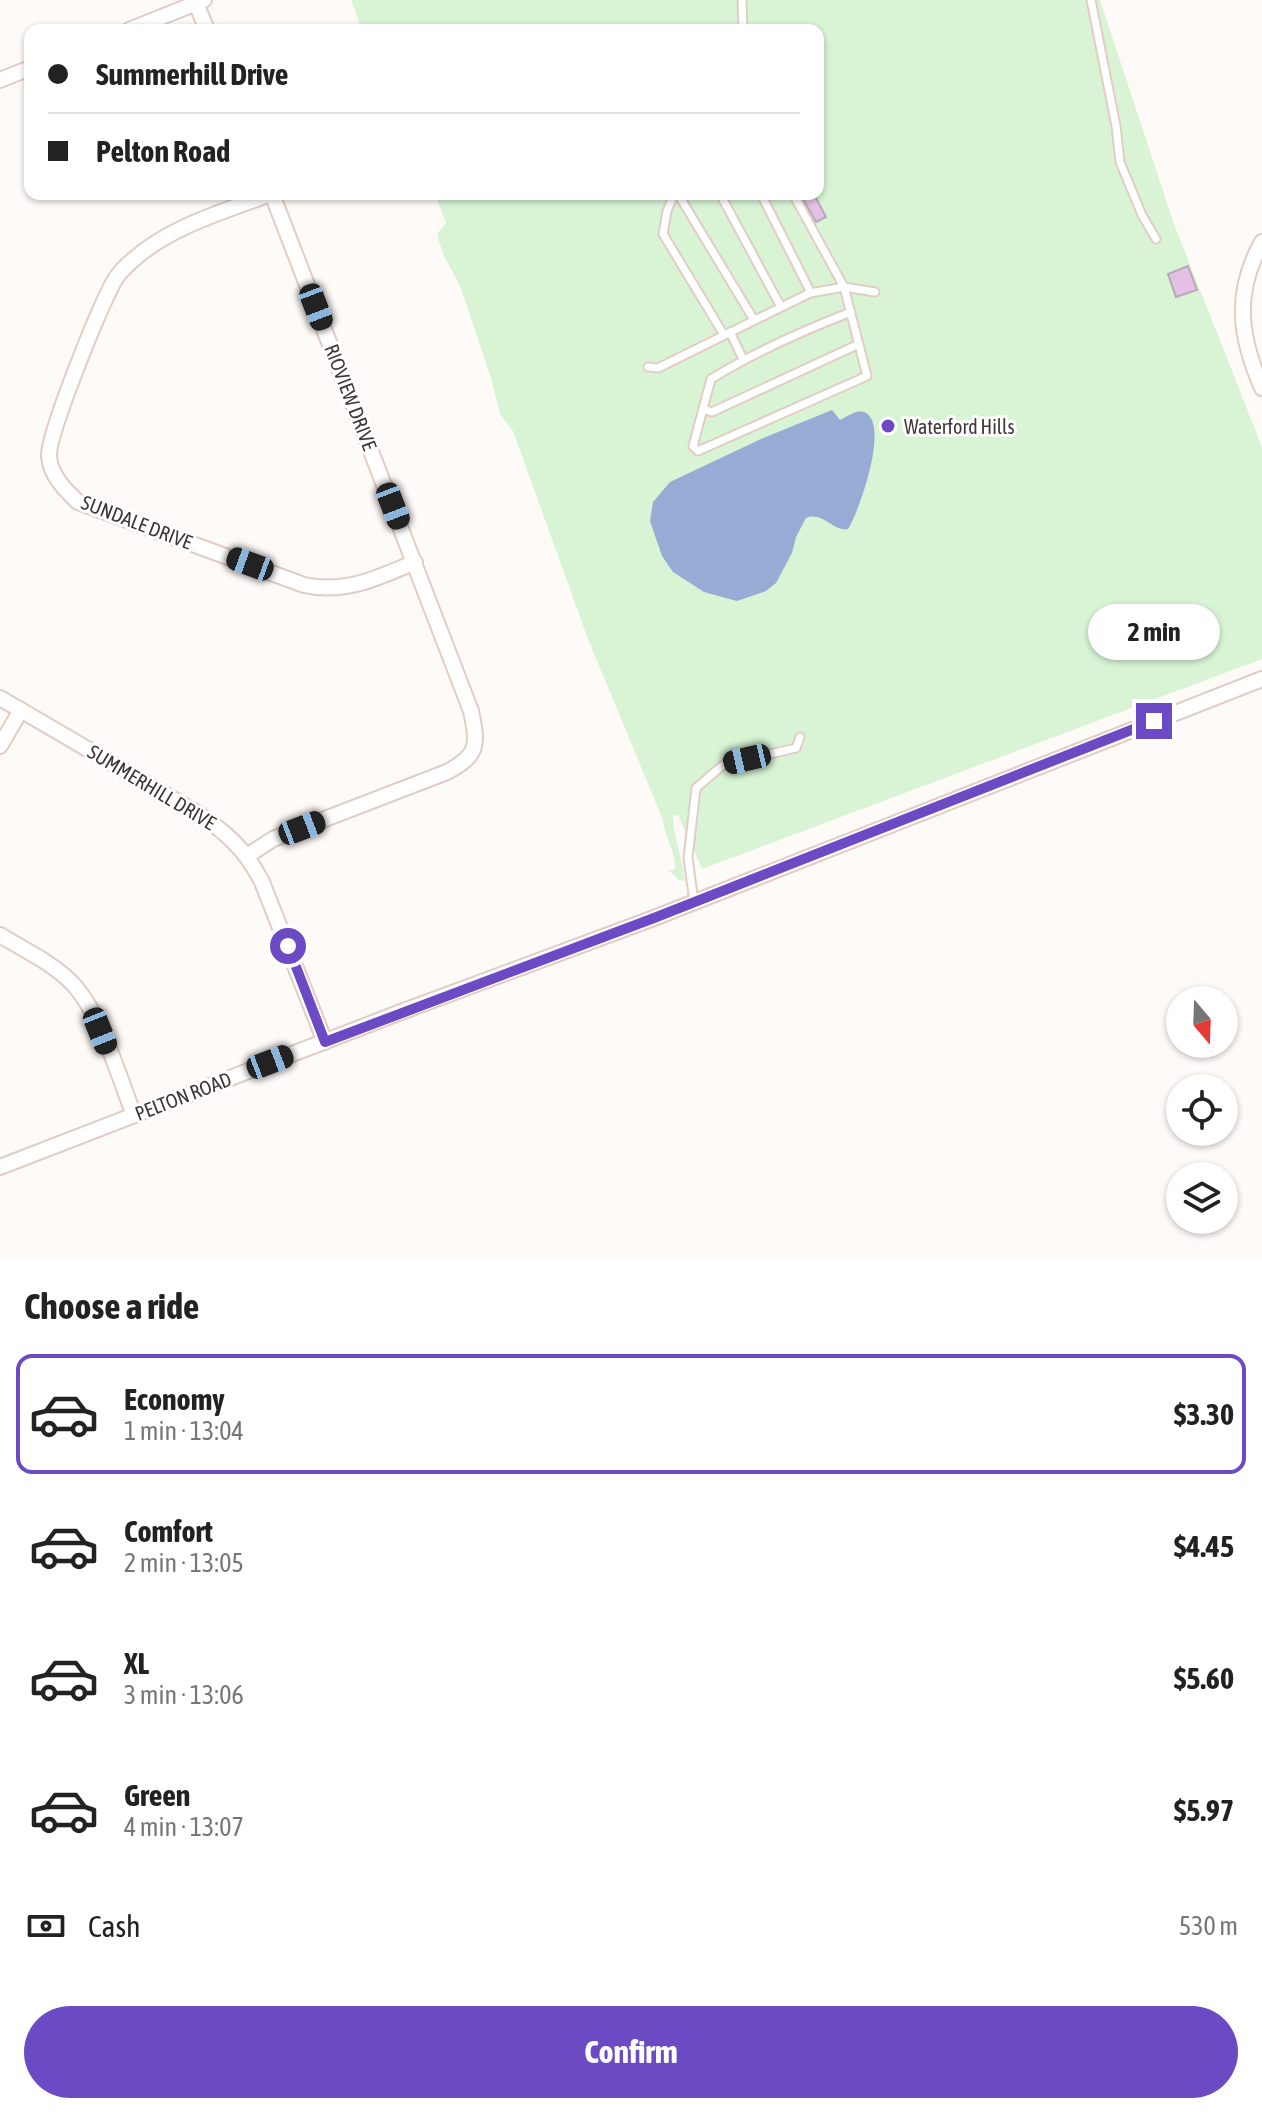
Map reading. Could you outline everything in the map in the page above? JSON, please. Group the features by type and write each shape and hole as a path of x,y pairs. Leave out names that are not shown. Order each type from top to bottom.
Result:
{"street":[{"path":"144,24 200,2 206,24"},
{"path":"0,80 24,70"},
{"name":"SUNDALE DRIVE","path":"255,200 178,229 132,261 117,277 104,302 54,431 49,456 56,476 78,502 304,585 335,589 382,576 415,562"},
{"name":"RIOVIEW DRIVE","path":"247,856 273,839 463,764 472,755 476,735 471,711 415,562 273,200"},
{"path":"1262,242 1245,278 1242,314 1249,354 1262,388"},
{"name":"PELTON ROAD","path":"0,1167 694,902 1262,679"},
{"name":"SUMMERHILL DRIVE","path":"0,698 223,829 247,856 279,922 325,1042"},
{"path":"0,746 21,710"},
{"path":"0,935 60,972 74,986 90,1008 134,1115"}],"lane":[{"path":"742,0 743,24"},
{"path":"1091,0 1116,126 1120,162 1142,215 1156,239"},
{"path":"673,200 667,211 663,234 743,359"},
{"path":"680,200 754,320"},
{"path":"723,200 781,307"},
{"path":"764,200 811,293"},
{"path":"796,200 844,287 851,312 867,376 698,451 693,446 711,379 743,359 851,312"},
{"path":"648,367 658,368 811,293 844,287 875,292"},
{"path":"703,409 712,412 859,344"},
{"path":"694,902 688,858 696,788 723,765 796,748 800,737"}],"green space":[{"name":"Waterford Hills","path":"351,0 1100,0 1174,224 1262,447 1262,659 702,869 678,815 673,816 685,881 679,880 668,870 675,870 675,864 663,820 588,639 513,431 500,414 460,286 443,254 437,234 446,223 437,200 824,200 824,24 360,24"}],"water":[{"path":"832,410 840,420 855,412 864,412 872,419 874,432 874,449 865,487 848,529 837,528 818,517 806,518 776,583 766,591 737,601 704,592 673,572 662,556 650,521 653,502 670,482"}],"building":[{"path":"803,200 817,200 826,217 816,222"},
{"path":"1188,266 1197,290 1176,297 1168,274"}],"place":[{"name":"Waterford Hills","path":"888,426"}],"route":[{"path":"288,946 325,1042 654,918 1154,721"}]}
